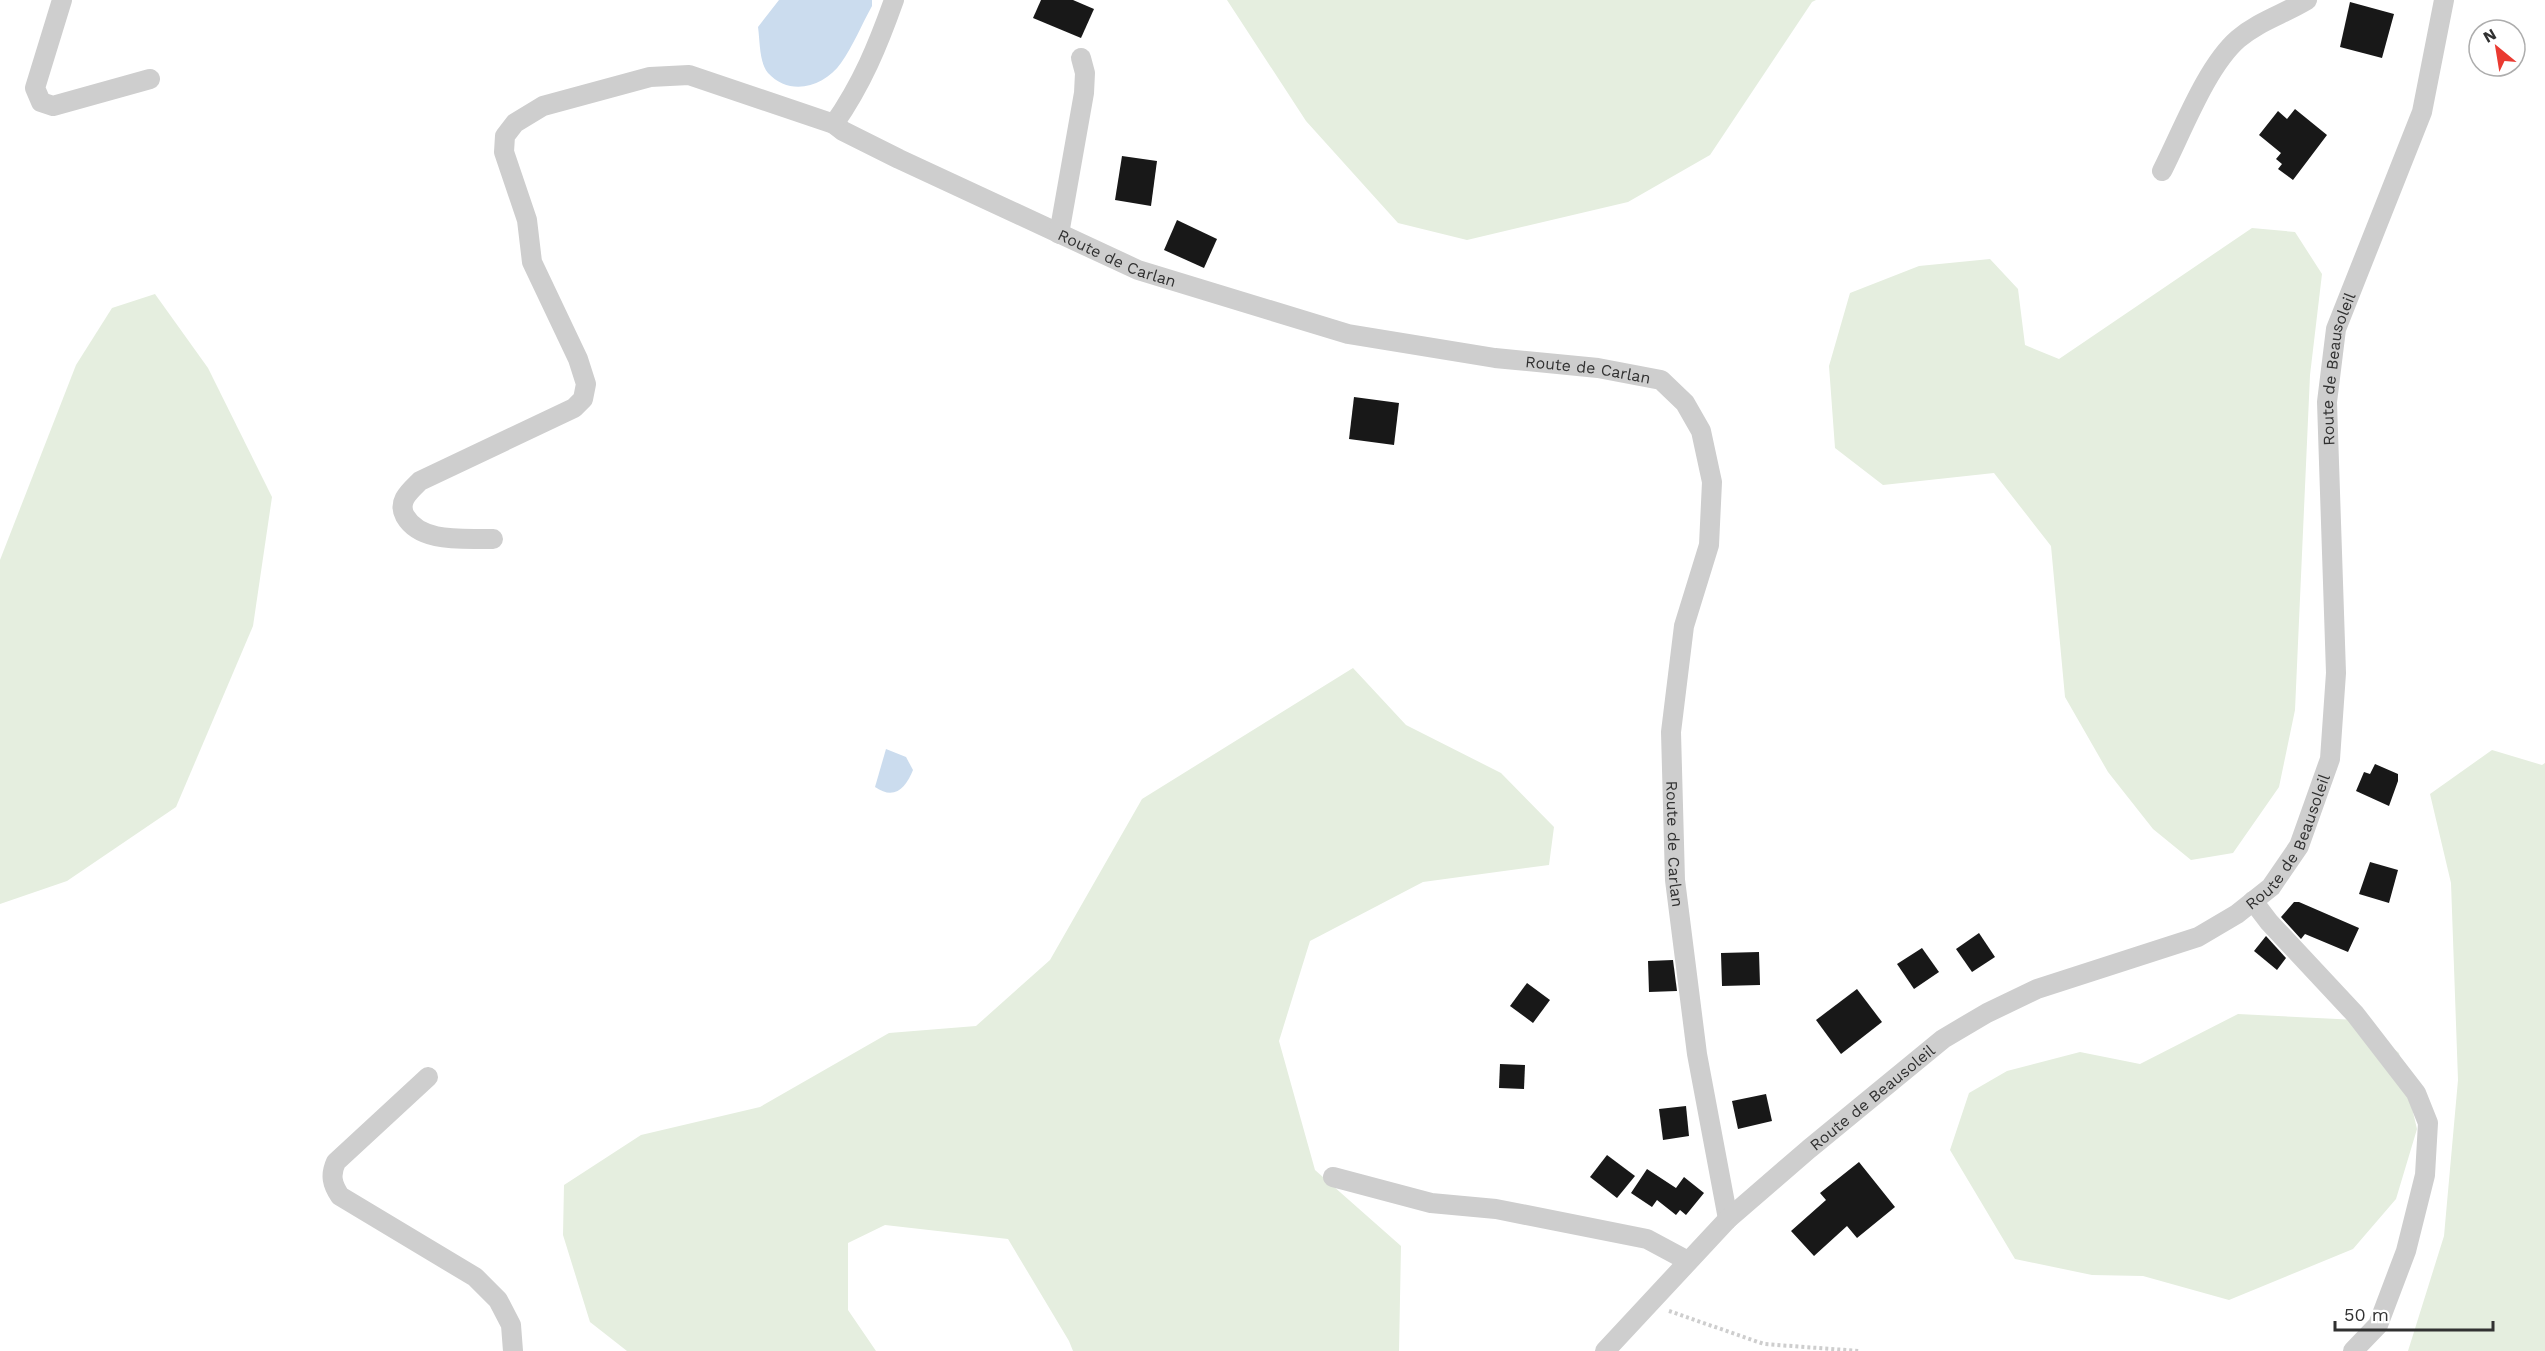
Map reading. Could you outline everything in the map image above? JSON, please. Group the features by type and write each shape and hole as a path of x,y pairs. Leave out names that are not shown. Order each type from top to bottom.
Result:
{"street":[{"path":"62,0 35,88 41,102 53,106 150,79"},
{"path":"834,124 857,91 879,42 894,0"},
{"path":"2162,171 2202,91 2226,51 2262,21 2307,0"},
{"name":"Route de Beausoleil","path":"1605,1351 1728,1219 1943,1039 1987,1013 2037,989 2198,937 2237,914 2271,886 2299,846 2330,759 2336,673 2327,402 2336,329 2422,112 2444,0"},
{"path":"1059,234 1084,93 1085,73 1081,58"},
{"name":"Route de Carlan","path":"493,539 426,534 410,525 402,511 405,495 420,482 574,408 583,399 586,384 578,359 532,262 527,220 504,152 505,136 515,123 543,106 650,77 689,75 834,124 843,131 899,159 1138,270 1348,334 1495,358 1598,368 1661,380 1685,403 1701,431 1712,483 1709,544 1684,626 1671,732 1675,880 1697,1054 1728,1219"},
{"path":"2253,901 2269,922 2355,1014 2416,1093 2428,1123 2425,1175 2406,1251 2378,1324 2353,1351"},
{"path":"428,1077 336,1162 332,1171 334,1186 340,1196 475,1277 498,1300 511,1325 513,1351"},
{"path":"1333,1177 1431,1203 1496,1209 1647,1239 1688,1261"}],"path":[{"path":"1648,1303 1764,1344 1859,1351"}],"green space":[{"path":"1227,0 1816,0 1812,2 1710,155 1628,202 1467,240 1398,223 1306,121"},
{"path":"2252,228 2295,232 2322,274 2310,375 2295,710 2279,787 2233,853 2191,860 2153,829 2108,772 2065,697 2051,546 1994,473 1883,485 1835,448 1829,366 1850,293 1919,266 1990,259 2018,289 2025,345 2059,359"},
{"path":"155,294 208,368 272,497 253,626 176,807 67,881 0,904 0,560 76,365 112,308"},
{"path":"1353,668 1406,725 1501,773 1554,827 1549,865 1423,882 1310,941 1279,1041 1315,1170 1401,1246 1399,1351 1073,1351 1008,1239 885,1225 848,1243 848,1310 876,1351 627,1351 590,1322 563,1235 564,1185 641,1135 760,1107 889,1033 976,1026 1050,960 1142,799"},
{"path":"2492,750 2542,765 2545,763 2545,1351 2408,1351 2444,1236 2458,1080 2451,883 2430,794"},
{"path":"2238,1014 2358,1020 2399,1053 2417,1129 2396,1199 2353,1249 2229,1300 2143,1276 2092,1275 2015,1259 1950,1150 1969,1093 2007,1071 2080,1052 2140,1064"}],"water":[{"path":"779,0 872,0 872,6 841,63 834,71 816,83 796,87 786,85 768,73 761,57 758,27"},
{"path":"886,749 906,757 913,770 903,787 888,793 875,787"}],"building":[{"path":"1041,0 1073,0 1094,9 1081,38 1033,18"},
{"path":"2350,2 2394,14 2382,58 2340,47"},
{"path":"2295,109 2327,135 2293,180 2278,169 2282,164 2276,159 2281,153 2259,135 2278,111 2287,119"},
{"path":"1122,156 1157,161 1151,206 1115,200"},
{"path":"1177,220 1217,239 1204,268 1164,250"},
{"path":"1354,397 1399,403 1394,445 1349,439"},
{"path":"2375,764 2398,774 2398,781 2389,806 2356,791 2364,772 2370,774"},
{"path":"2370,862 2398,870 2389,903 2359,894"},
{"path":"2294,902 2299,902 2359,928 2348,952 2305,934 2301,939 2281,917"},
{"path":"1979,933 1995,957 1972,972 1956,949"},
{"path":"2266,936 2286,958 2277,970 2254,951"},
{"path":"1922,948 1939,972 1914,989 1897,964"},
{"path":"1759,952 1760,985 1722,986 1721,953"},
{"path":"1673,960 1677,991 1649,992 1648,961"},
{"path":"1527,983 1550,1000 1533,1023 1510,1006"},
{"path":"1857,989 1882,1022 1841,1054 1816,1020"},
{"path":"1500,1064 1525,1065 1524,1089 1499,1088"},
{"path":"1766,1094 1772,1121 1738,1129 1732,1101"},
{"path":"1686,1106 1689,1136 1663,1140 1659,1109"},
{"path":"1607,1155 1635,1176 1617,1198 1590,1177"},
{"path":"1859,1162 1895,1207 1857,1238 1847,1226 1814,1256 1791,1231 1826,1200 1820,1193"},
{"path":"1647,1169 1676,1188 1684,1177 1704,1193 1686,1215 1680,1210 1676,1215 1657,1200 1652,1207 1631,1193"}]}
